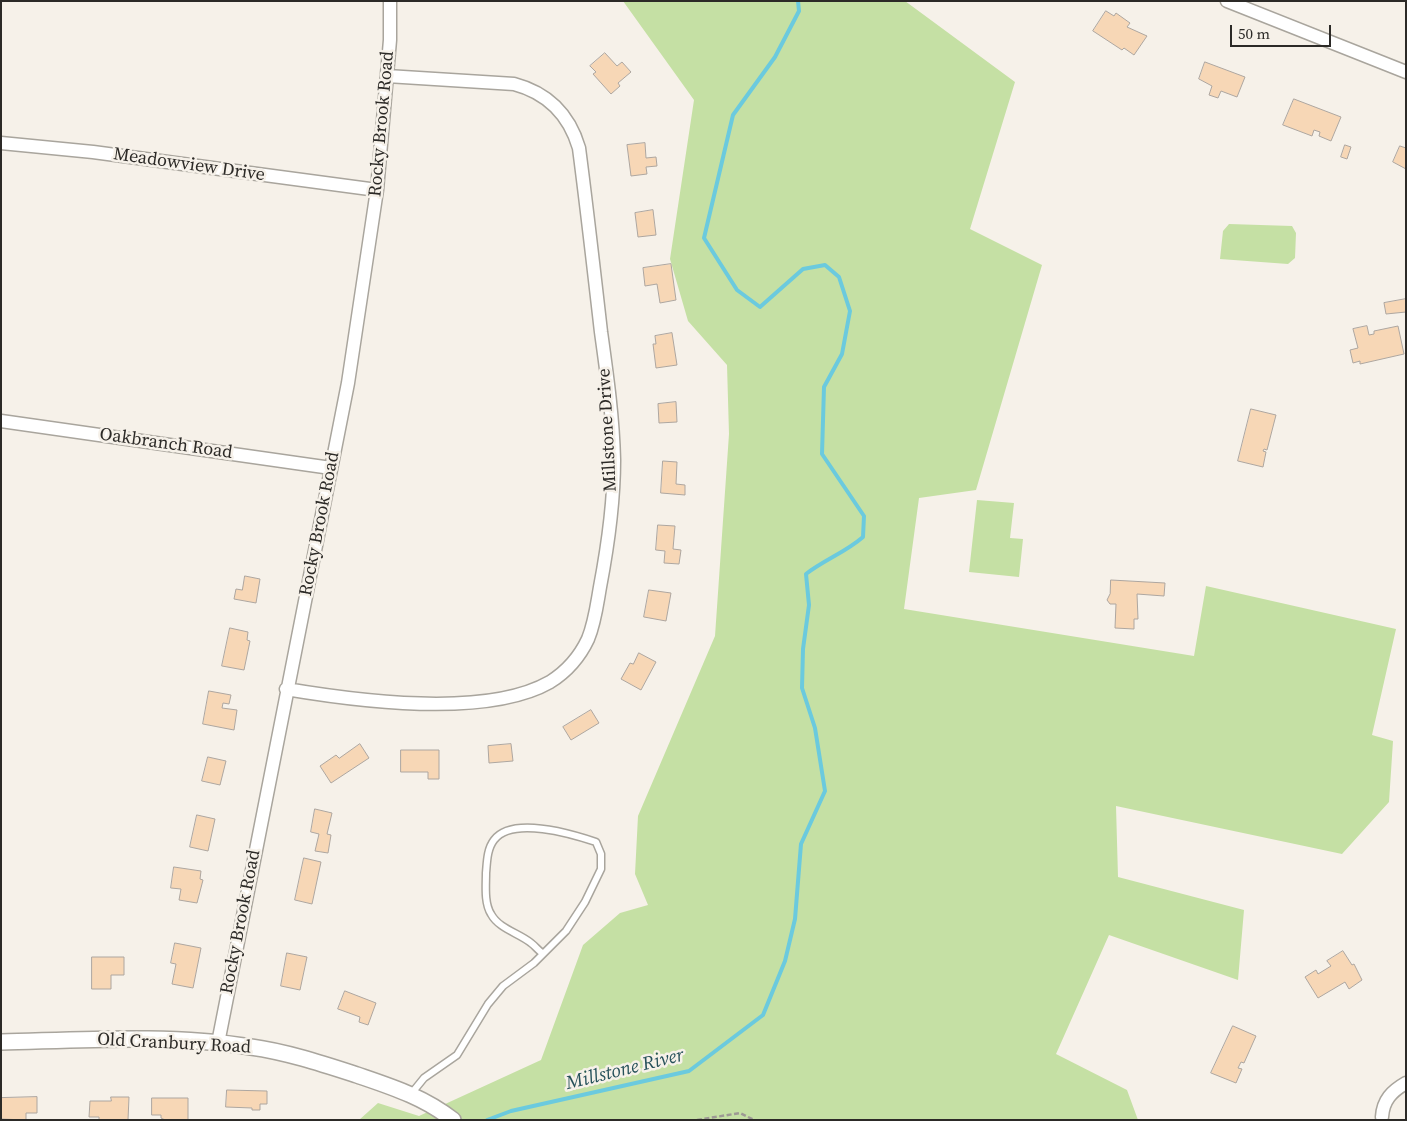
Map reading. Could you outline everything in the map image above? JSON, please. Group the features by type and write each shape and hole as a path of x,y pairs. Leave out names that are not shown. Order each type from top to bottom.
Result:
{"street":[{"name":"Rocky Brook Road","path":"218,1043 286,689 331,468 362,300 377,190 387,76 390,1"},
{"path":"1227,1 1406,72"},
{"name":"Millstone Drive","path":"286,689 347,699 433,703 484,700 517,695 534,690 553,680 566,669 588,639 594,622 607,549 612,493 612,417 579,148 575,133 567,118 555,104 529,88 514,84 387,76"},
{"name":"Meadowview Drive","path":"1,143 93,152 377,190"},
{"name":"Oakbranch Road","path":"1,421 331,468"},
{"name":"Old Cranbury Road","path":"1,1042 106,1039 218,1043 252,1047 294,1056 411,1094 448,1116"},
{"path":"1382,1117 1383,1107 1393,1090 1406,1082"}],"lane":[{"path":"411,1094 416,1085 424,1078 457,1055 488,1004 503,986 523,972 566,931 585,902 601,868 601,854 596,842 565,832 520,829 504,832 494,840 488,852 486,893 490,914 505,927 531,942 542,953"}],"path":[{"path":"697,1120 740,1113 754,1120"}],"green space":[{"path":"623,1 905,1 1015,82 970,229 1042,265 976,490 919,498 904,609 1194,656 1206,586 1396,629 1372,735 1393,741 1389,802 1342,854 1116,806 1118,877 1244,910 1238,980 1109,935 1056,1054 1127,1090 1138,1120 359,1120 378,1103 419,1116 541,1060 583,945 620,913 648,905 635,874 638,816 715,636 729,434 727,365 688,321 670,259 694,100"},
{"path":"1229,224 1292,226 1296,233 1295,258 1288,264 1220,259 1223,231"},
{"path":"977,500 1014,503 1010,538 1023,539 1019,577 969,572"}],"building":[{"path":"1106,11 1114,16 1116,13 1130,23 1127,27 1147,36 1134,55 1124,48 1122,50 1093,31"},
{"path":"605,53 617,66 622,62 631,72 618,83 620,86 611,94 593,74 596,72 590,66"},
{"path":"1205,62 1245,77 1237,97 1221,91 1218,98 1209,95 1212,86 1199,79"},
{"path":"1294,99 1341,117 1331,141 1319,136 1320,132 1314,130 1312,136 1283,125"},
{"path":"645,143 646,158 656,157 657,166 646,167 647,174 631,176 627,145"},
{"path":"1345,145 1351,147 1347,159 1341,157"},
{"path":"1400,146 1406,148 1406,169 1393,162"},
{"path":"653,210 656,235 638,237 635,213"},
{"path":"671,264 676,300 660,303 657,284 645,286 643,268"},
{"path":"1406,299 1406,312 1386,314 1384,303"},
{"path":"1367,326 1369,335 1374,334 1374,331 1398,326 1404,354 1360,364 1360,361 1353,363 1350,350 1358,348 1353,329"},
{"path":"672,333 677,365 656,368 653,344 656,344 655,336"},
{"path":"676,402 677,422 659,423 658,404"},
{"path":"1251,409 1276,415 1267,450 1264,449 1263,451 1266,452 1263,467 1238,461"},
{"path":"663,461 677,462 676,484 685,485 685,495 661,493"},
{"path":"658,525 675,526 673,549 681,550 679,564 664,563 665,551 656,550"},
{"path":"245,576 260,579 256,603 234,599 236,589 242,590"},
{"path":"1111,580 1165,583 1164,596 1137,594 1138,619 1134,619 1134,629 1115,628 1116,604 1110,604 1107,600 1110,594"},
{"path":"649,590 671,593 666,621 644,617"},
{"path":"230,628 248,632 247,640 250,641 244,670 222,666"},
{"path":"639,653 656,662 641,690 621,679 630,663 633,664"},
{"path":"209,691 231,695 229,704 223,703 222,708 237,710 234,730 203,724"},
{"path":"591,710 599,723 571,740 563,727"},
{"path":"360,744 369,758 331,783 320,766 336,755 339,758"},
{"path":"511,744 513,761 489,763 488,746"},
{"path":"401,750 439,750 439,779 428,779 428,772 401,772"},
{"path":"208,757 226,761 220,785 202,781"},
{"path":"315,809 332,813 327,834 331,835 328,853 315,851 319,834 311,832"},
{"path":"197,815 215,819 208,851 190,847"},
{"path":"304,858 321,862 312,904 295,900"},
{"path":"174,867 201,871 200,879 203,880 197,903 179,900 181,889 171,888"},
{"path":"175,943 201,948 193,988 172,984 176,964 171,963"},
{"path":"1343,951 1352,965 1354,964 1362,980 1349,989 1345,982 1318,998 1305,977 1316,970 1318,974 1331,966 1327,961"},
{"path":"287,953 307,957 300,990 281,986"},
{"path":"92,957 124,957 124,975 111,975 111,989 92,989"},
{"path":"345,991 376,1003 368,1025 359,1022 360,1017 338,1009"},
{"path":"1233,1026 1256,1036 1244,1063 1241,1062 1238,1068 1242,1069 1236,1083 1211,1073"},
{"path":"227,1090 267,1091 267,1104 260,1104 260,1110 226,1107"},
{"path":"37,1097 37,1113 26,1113 26,1120 1,1119 1,1098"},
{"path":"111,1097 129,1097 128,1120 99,1120 99,1117 89,1117 90,1101 111,1101"},
{"path":"152,1098 188,1098 188,1120 165,1120 161,1118 161,1115 152,1115"}],"waterway":[{"name":"Millstone River","path":"487,1120 511,1111 689,1071 763,1015 785,961 795,919 801,844 825,791 815,728 802,688 803,649 809,605 806,574 863,537 864,516 822,454 824,387 842,354 850,311 839,277 825,265 803,269 760,307 737,290 704,238 733,115 775,57 799,11 798,1"}]}
